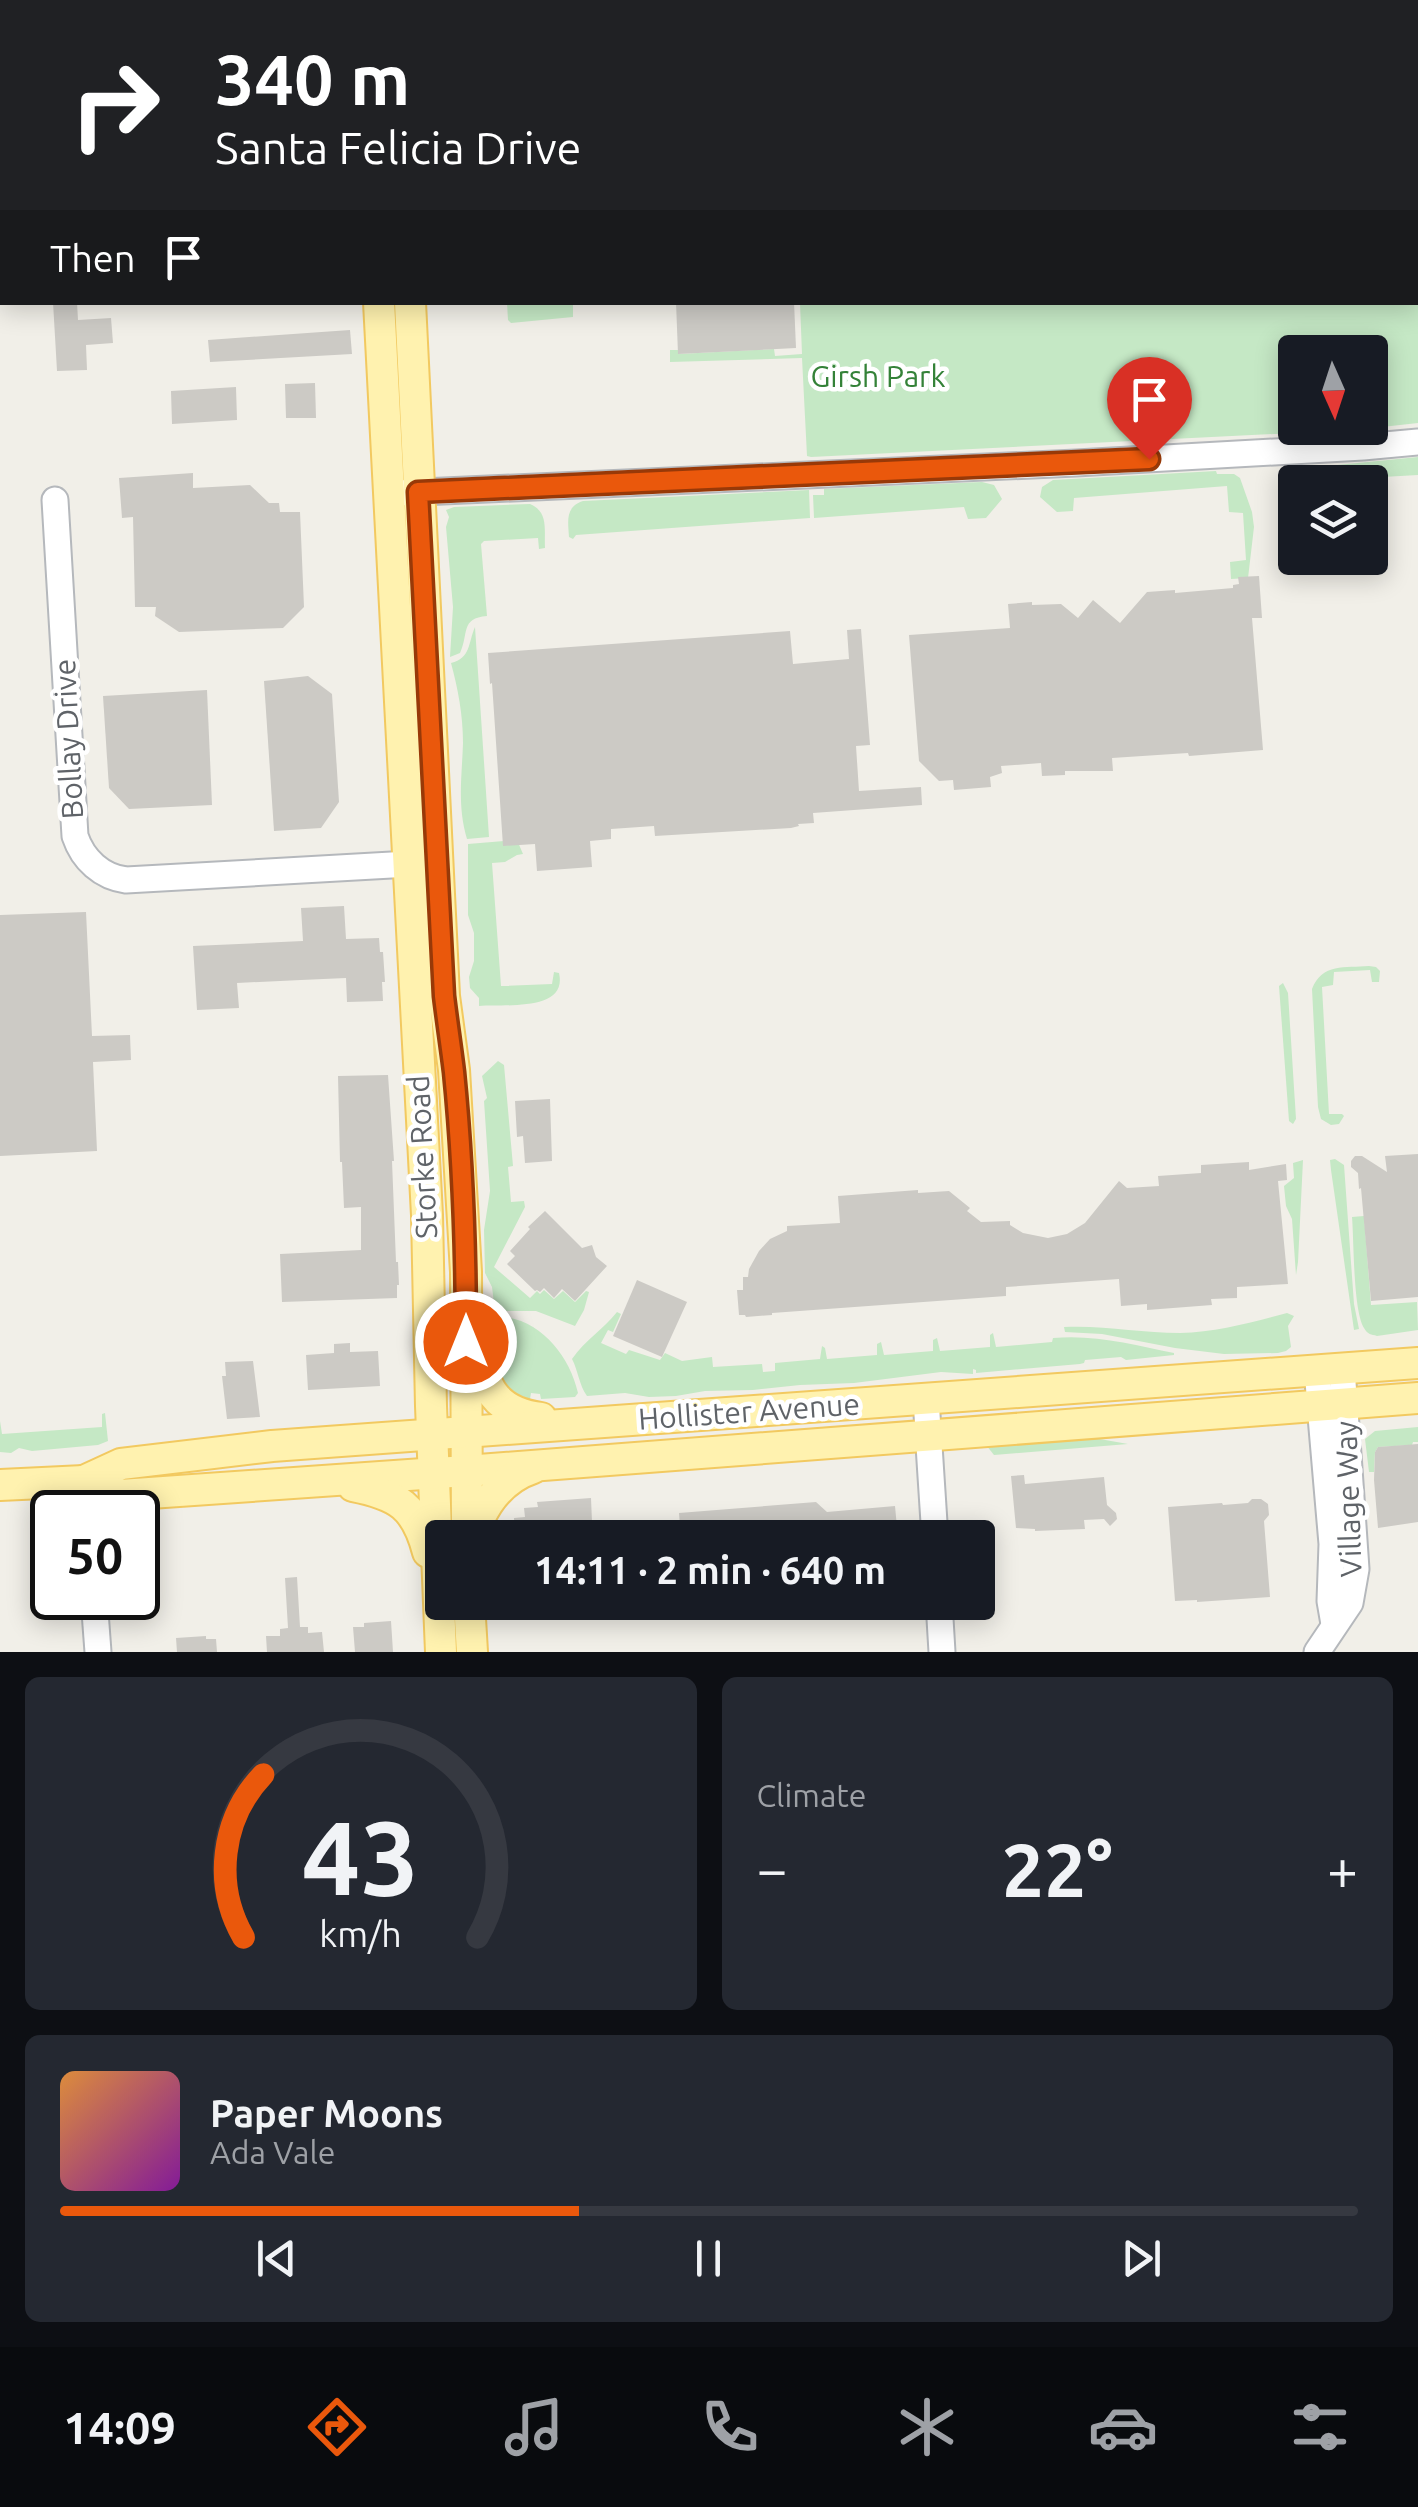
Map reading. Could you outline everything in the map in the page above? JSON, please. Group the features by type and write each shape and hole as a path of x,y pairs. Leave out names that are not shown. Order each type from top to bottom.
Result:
{"main road":[{"name":"Storke Road","path":"379,305 431,732 422,864 418,1041 436,1520"},
{"name":"Storke Road","path":"410,305 398,670 422,864 444,996 462,1181 468,1520"},
{"path":"398,670 413,677 417,716 431,732"},
{"path":"466,1272 474,1293 476,1346 483,1374 498,1400 508,1409 532,1417 598,1422"},
{"name":"Hollister Avenue","path":"0,1485 84,1481 120,1464 244,1448 1418,1363"},
{"name":"Hollister Avenue","path":"84,1481 121,1495 1418,1398"},
{"path":"478,1520 506,1482 520,1473 550,1464"},
{"path":"310,1480 388,1494 410,1510 425,1545"},
{"name":"Storke Road","path":"440,1620 441,1652"},
{"path":"469,1620 472,1652"}],"street":[{"path":"403,493 1076,464 1418,442"},
{"name":"Bollay Drive","path":"56,500 75,836 101,872 126,880 422,864"},
{"path":"418,1041 449,1036"},
{"name":"Village Way","path":"1318,1652 1350,1603 1356,1569 1356,1544 1332,1404 1330,1369"},
{"path":"926,1400 934,1520"},
{"path":"84,1481 85,1490"},
{"path":"96,1620 98,1652"},
{"path":"940,1620 942,1652"}],"green space":[{"path":"507,305 573,305 573,317 511,323"},
{"name":"Girsh Park","path":"800,305 1418,305 1418,423 1388,426 1388,335 1278,335 1278,434 811,457 807,456 802,358 670,362 670,350 678,350 679,354 774,349 775,356 802,354"},
{"path":"1418,457 1418,475 1388,477 1388,465 1337,465"},
{"path":"1216,471 1240,478 1252,512 1248,578 1231,579 1230,562 1246,560 1243,513 1229,512 1227,486 1074,498 1073,511 1057,512 1040,497 1042,487 1053,480"},
{"path":"982,482 994,485 1002,499 986,518 968,519 964,507 814,518 813,495 824,495 824,489"},
{"path":"809,490 810,518 569,537 570,511 583,501"},
{"path":"530,504 543,517 545,548 539,549 538,538 481,544 487,616 469,624 460,653 450,657 453,607 446,510"},
{"path":"475,627 489,837 467,839 461,803 462,722 451,663 466,654"},
{"path":"517,840 523,854 492,863 501,986 552,984 554,972 559,973 559,986 554,994 532,1003 479,1006 469,977 474,961 474,933 468,915 468,844"},
{"path":"1369,966 1380,971 1379,982 1372,982 1370,970 1334,972 1333,985 1322,987 1329,1114 1344,1116 1339,1124 1331,1125 1321,1119 1318,1107 1312,989 1328,971"},
{"path":"1283,983 1288,993 1296,1119 1293,1124 1289,1121 1279,986"},
{"path":"498,1061 504,1065 513,1166 508,1167 511,1202 524,1201 525,1207 494,1267 530,1298 544,1290 554,1299 563,1291 575,1302 589,1292 575,1326 536,1311 495,1311 492,1287 485,1273 484,1230 490,1191 484,1101 487,1098 482,1076"},
{"path":"1303,1160 1296,1275 1292,1219 1284,1186 1294,1178 1293,1163"},
{"path":"1330,1160 1344,1165 1359,1329 1354,1330 1331,1170"},
{"path":"1364,1216 1371,1305 1417,1302 1418,1330 1377,1336 1364,1328 1356,1291 1352,1217"},
{"path":"617,1312 621,1314 613,1332 608,1330 601,1343 626,1354 629,1350 660,1360 665,1353 682,1361 712,1357 713,1367 762,1364 763,1372 775,1371 775,1363 820,1359 822,1346 827,1359 877,1355 877,1344 881,1342 884,1355 933,1351 933,1340 937,1338 940,1351 990,1347 993,1333 996,1347 1052,1342 1053,1338 1084,1338 1174,1355 676,1396 587,1396 572,1359"},
{"path":"1287,1313 1294,1316 1288,1326 1291,1347 1278,1353 1224,1354 1102,1334 1065,1332 1064,1327 1194,1332"},
{"path":"497,1316 526,1323 550,1341 574,1379 578,1393 575,1397 541,1399 540,1394 531,1393 530,1399 508,1386 494,1354"},
{"path":"105,1413 108,1441 98,1445 0,1452 0,1421 2,1434 102,1427"},
{"path":"1418,1427 1418,1442 1412,1445 1378,1447 1374,1472 1369,1472 1365,1439 1375,1431"},
{"path":"1094,1438 1128,1444 994,1455 986,1445"}],"building":[{"path":"53,305 77,305 78,320 111,318 113,343 86,345 87,370 57,371"},
{"path":"676,305 794,305 796,348 678,354"},
{"path":"350,330 352,354 210,362 208,340"},
{"path":"315,383 316,418 286,418 285,384"},
{"path":"236,387 237,420 172,424 171,391"},
{"path":"193,473 193,488 250,485 269,503 279,503 280,512 300,512 304,607 283,628 179,632 155,616 156,607 135,607 133,517 122,518 119,478"},
{"path":"1259,576 1262,618 1252,618 1263,750 1112,758 1113,771 1065,771 1065,775 1042,776 1041,763 1001,766 1002,773 990,777 991,787 954,790 953,780 939,781 919,761 909,635 1010,628 1008,604 1032,602 1061,604 1078,618 1093,600 1120,623 1147,592 1233,588 1239,584 1238,577"},
{"path":"861,629 870,745 856,746 859,791 921,787 922,805 813,813 814,823 791,828 655,836 654,826 611,829 611,839 590,841 592,867 537,871 535,844 503,846 488,653 790,631 793,664 849,659 847,630"},
{"path":"308,676 332,694 339,802 321,828 274,831 264,681"},
{"path":"207,690 212,805 129,809 109,788 103,696"},
{"path":"344,906 346,939 379,938 385,982 383,1001 347,1002 346,978 237,983 239,1008 197,1010 193,946 303,941 301,908"},
{"path":"86,912 92,1036 130,1035 131,1060 93,1062 97,1151 0,1156 0,915"},
{"path":"388,1075 397,1298 282,1302 280,1254 361,1250 361,1207 344,1208 338,1076"},
{"path":"550,1099 552,1161 525,1163 523,1136 517,1137 515,1101"},
{"path":"1418,1154 1418,1297 1371,1301 1361,1188 1351,1161 1362,1156 1387,1172 1385,1156"},
{"path":"1249,1162 1249,1170 1286,1164 1287,1180 1278,1181 1288,1284 1237,1287 1237,1298 1211,1299 1212,1305 1147,1310 1147,1304 1121,1306 1119,1279 1006,1287 1006,1296 739,1315 737,1290 743,1290 743,1277 748,1277 759,1251 770,1239 787,1231 787,1226 840,1223 838,1196 949,1191 981,1222 1010,1221 1023,1233 1048,1238 1067,1234 1085,1223 1119,1181 1127,1188 1159,1186 1158,1176 1201,1173 1201,1165"},
{"path":"545,1211 582,1248 592,1245 596,1257 607,1266 575,1301 562,1289 554,1298 544,1288 535,1291 507,1264 515,1256 510,1251"},
{"path":"637,1280 687,1302 662,1357 613,1336"},
{"path":"350,1343 350,1352 378,1351 380,1386 308,1390 306,1355 334,1353 334,1344"},
{"path":"253,1361 260,1417 227,1419 222,1376 226,1376 225,1362"},
{"path":"1418,1444 1418,1522 1378,1528 1375,1452 1378,1447"},
{"path":"1024,1475 1025,1484 1104,1477 1107,1505 1117,1519 1110,1526 1104,1519 1084,1520 1085,1529 1016,1528 1011,1476"},
{"path":"591,1498 592,1520 514,1520 525,1517 524,1508 538,1507 537,1502"},
{"path":"1252,1499 1268,1504 1269,1515 1264,1521 1270,1597 1175,1601 1168,1507 1248,1503"},
{"path":"816,1502 827,1512 895,1506 896,1520 680,1520 679,1513"},
{"path":"297,1577 300,1627 308,1627 308,1633 322,1632 324,1652 267,1652 266,1636 280,1636 280,1629 288,1628 285,1578"},
{"path":"391,1621 393,1652 355,1652 353,1627"},
{"path":"176,1638 216,1639 217,1652 177,1652"}],"route":[{"path":"466,1342 462,1181 444,996 418,492 1149,459"}]}
